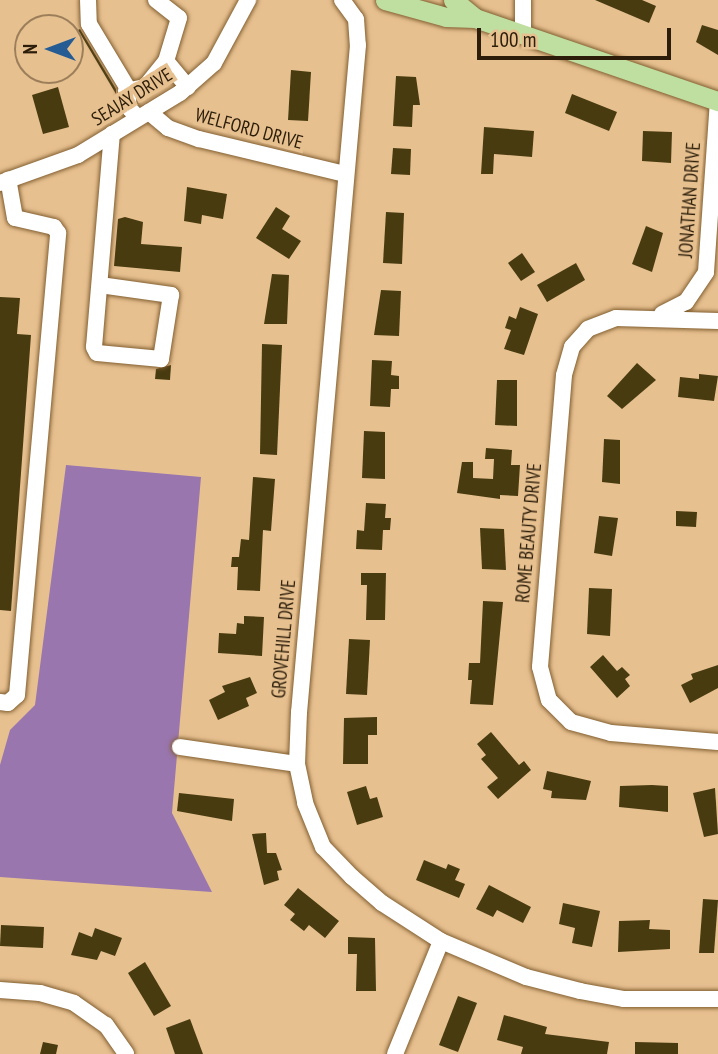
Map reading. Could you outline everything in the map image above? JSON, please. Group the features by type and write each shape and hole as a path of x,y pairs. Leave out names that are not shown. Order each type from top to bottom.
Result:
{"main road":[{"path":"385,0 446,17 475,18 718,101"},
{"path":"453,0 475,18"}],"street":[{"path":"88,0 89,24 127,91 129,108 143,115"},
{"path":"127,91 145,87 166,61 179,18 156,0"},
{"name":"SEAJAY DRIVE","path":"4,182 79,155 188,87 227,45 248,0"},
{"name":"GROVEHILL DRIVE","path":"342,0 356,19 358,45 297,764 305,803 323,847 382,903 441,941 526,977 580,991 624,999 718,999"},
{"path":"523,0 523,33"},
{"path":"166,61 188,87"},
{"name":"JONATHAN DRIVE","path":"654,316 686,302 705,272 718,101"},
{"name":"WELFORD DRIVE","path":"143,115 168,128 200,139 345,174"},
{"path":"100,285 171,295 161,359 97,352 94,347 112,134"},
{"path":"0,702 8,703 17,695 58,233 54,227 19,221 7,210 4,182"},
{"name":"ROME BEAUTY DRIVE","path":"718,321 654,316 597,323 579,337 567,358 540,676 549,700 560,713 591,729 718,742"},
{"path":"180,747 297,764"},
{"path":"395,1054 441,941"},
{"path":"0,990 40,993 74,1003 106,1025 126,1054"}],"shaded area":[{"path":"66,465 201,477 172,813 212,892 0,877 0,765 10,730 35,705"}],"building":[{"path":"595,0 642,0 656,6 649,23"},
{"path":"702,25 718,30 718,55 696,42"},
{"path":"84,36 116,89 116,94 84,40"},
{"path":"291,70 311,72 308,121 288,120"},
{"path":"396,76 416,77 420,105 413,105 412,127 393,126"},
{"path":"58,87 69,127 43,134 32,95"},
{"path":"572,94 617,112 609,131 565,113"},
{"path":"484,127 534,131 532,157 494,154 493,174 481,174"},
{"path":"643,131 672,132 671,163 642,161"},
{"path":"393,148 411,149 410,175 391,174"},
{"path":"187,187 227,194 223,219 202,215 201,224 184,221"},
{"path":"276,207 290,216 282,229 301,241 289,259 256,238"},
{"path":"386,212 404,213 402,264 383,263"},
{"path":"125,217 143,222 141,244 182,247 180,272 114,266 118,219"},
{"path":"646,226 663,233 652,272 632,264"},
{"path":"522,253 535,272 521,281 508,263"},
{"path":"576,263 585,280 547,302 537,285"},
{"path":"272,274 289,275 287,324 264,324"},
{"path":"381,290 401,291 399,336 374,335"},
{"path":"0,297 20,298 17,334 31,335 11,611 0,610"},
{"path":"520,307 538,314 524,355 504,349 511,330 505,328 509,316 516,319"},
{"path":"262,344 282,345 277,455 260,454"},
{"path":"372,360 392,361 391,375 399,376 399,389 391,389 390,407 370,406"},
{"path":"637,363 656,380 622,409 607,396"},
{"path":"171,365 170,380 155,379 156,369"},
{"path":"699,374 718,376 714,401 678,397 680,377 699,379"},
{"path":"497,380 517,380 517,426 495,425"},
{"path":"364,431 385,432 385,479 362,478"},
{"path":"604,439 620,440 620,484 602,482"},
{"path":"486,448 512,450 511,465 520,465 518,496 500,495 500,499 457,493 462,462 473,462 473,478 493,479 494,459 485,459"},
{"path":"253,477 275,479 271,531 263,530 260,591 237,590 238,567 231,567 232,557 239,557 241,539 249,540"},
{"path":"366,503 386,504 385,518 391,518 390,530 383,530 382,550 356,549 357,530 364,531"},
{"path":"676,511 697,512 696,527 676,526"},
{"path":"599,516 618,518 612,556 594,553"},
{"path":"480,528 504,529 506,570 482,569"},
{"path":"361,573 386,573 385,620 366,620 367,585 361,585"},
{"path":"589,588 612,589 610,636 587,634"},
{"path":"483,601 503,602 493,705 470,704 472,680 468,680 469,663 480,663"},
{"path":"244,616 264,617 262,656 218,653 219,633 236,634 237,623 244,624"},
{"path":"349,639 370,640 367,695 346,694"},
{"path":"603,655 617,671 622,667 630,675 625,679 630,686 617,698 590,667"},
{"path":"718,665 718,688 690,703 681,685 693,679 691,674"},
{"path":"250,677 257,693 246,698 249,706 218,720 209,700 225,692 222,686"},
{"path":"377,717 377,735 368,735 368,764 343,764 344,718"},
{"path":"491,732 519,765 524,761 531,770 498,799 487,787 498,778 481,759 486,755 477,744"},
{"path":"547,771 591,781 586,800 551,798 552,791 543,789"},
{"path":"366,786 370,799 377,797 383,817 357,825 347,792"},
{"path":"620,786 668,786 668,812 619,807"},
{"path":"715,788 718,834 704,837 693,793"},
{"path":"179,793 234,799 232,821 177,811"},
{"path":"266,833 267,853 276,853 282,870 277,871 279,880 264,885 252,834"},
{"path":"424,860 446,869 448,864 460,869 455,880 465,884 459,898 416,880"},
{"path":"489,885 531,907 523,923 497,910 493,917 476,909"},
{"path":"298,888 339,921 325,938 309,925 304,931 290,920 295,914 284,905"},
{"path":"703,899 718,900 714,953 699,953"},
{"path":"563,903 600,911 592,947 572,943 575,928 559,924"},
{"path":"650,920 649,929 670,930 670,949 618,952 619,921"},
{"path":"1,925 44,927 43,948 0,946"},
{"path":"95,928 122,938 115,956 101,951 97,960 71,955 79,932 92,937"},
{"path":"348,937 375,938 376,991 356,991 357,954 348,954"},
{"path":"145,962 171,1006 154,1016 128,973"},
{"path":"458,996 477,1003 458,1052 439,1045"},
{"path":"504,1015 547,1027 545,1034 609,1042 607,1054 521,1054 523,1047 497,1040"},
{"path":"190,1019 203,1054 175,1054 166,1028"},
{"path":"43,1042 58,1045 56,1054 40,1054"},
{"path":"635,1042 678,1043 678,1054 635,1054"}]}
